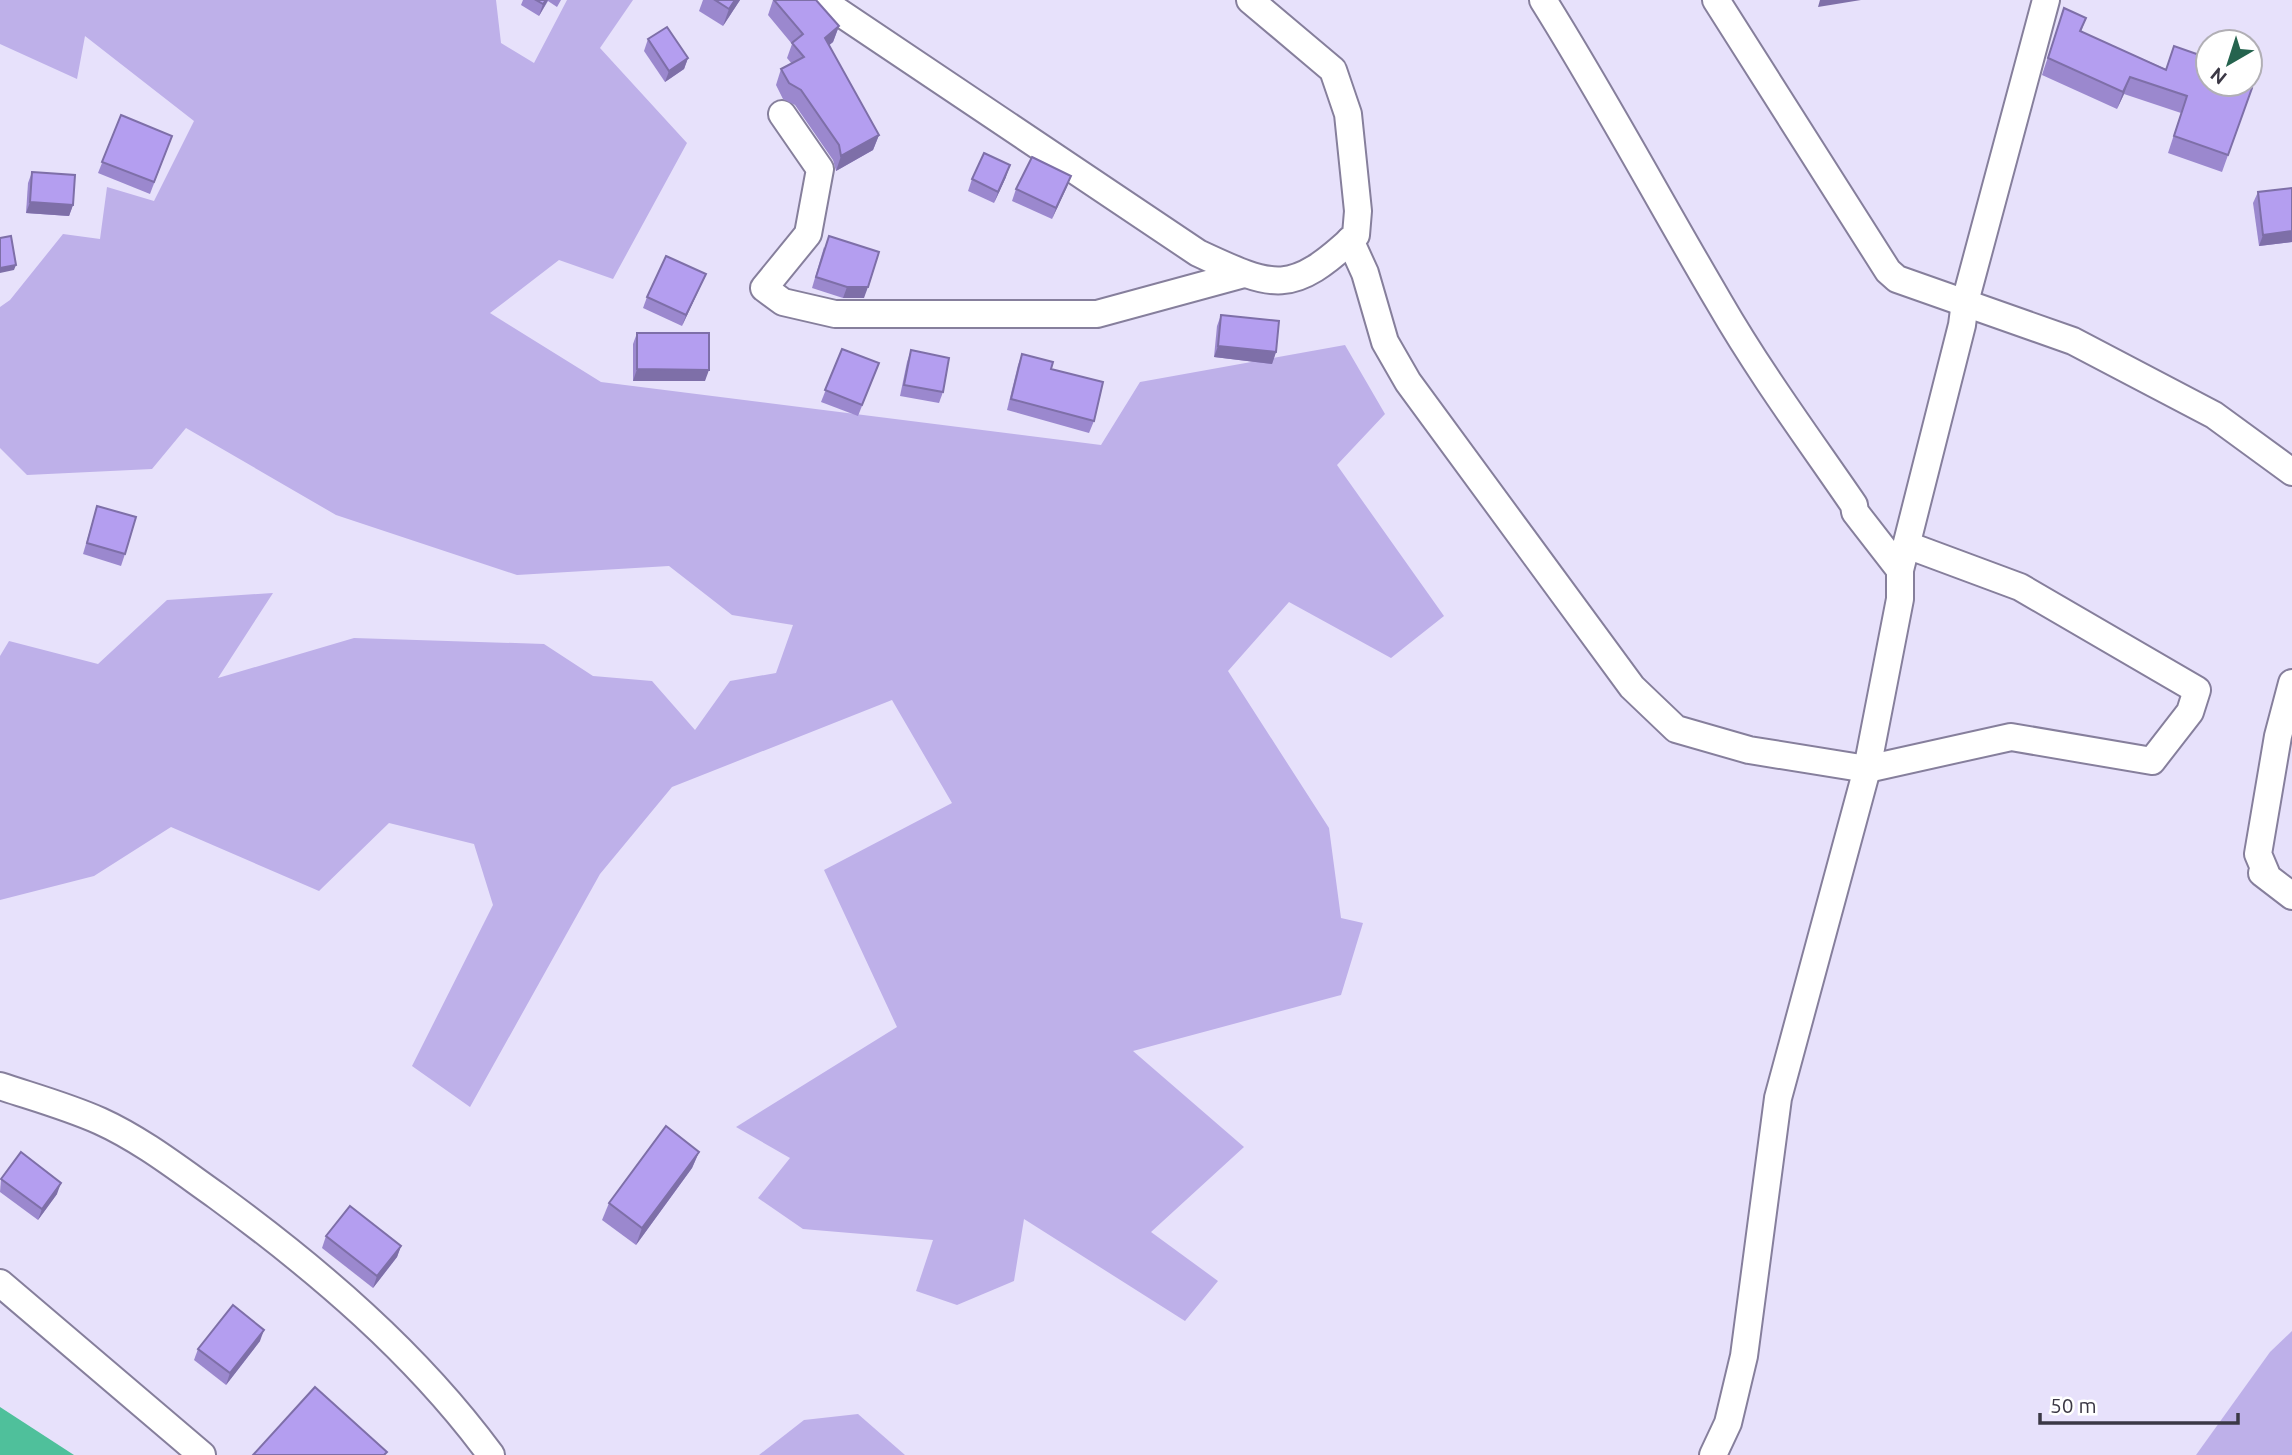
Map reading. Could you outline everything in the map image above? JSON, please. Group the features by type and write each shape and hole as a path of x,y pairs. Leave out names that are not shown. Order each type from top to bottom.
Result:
{"street":[{"path":"821,0 1198,253 1244,274 1282,283 1323,265 1356,234 1358,211 1348,114 1333,70 1250,0"},
{"path":"1544,0 1609,106 1719,303 1854,505 1855,512 1900,570"},
{"path":"1716,0 1888,271 1898,279 2073,341 2214,415 2292,472"},
{"path":"1713,1455 1728,1423 1744,1356 1778,1098 1867,769 1900,599 1900,570 1962,325 1965,302 2046,0"},
{"path":"782,114 820,169 807,234 764,288 783,302 835,314 1097,314 1244,274"},
{"path":"1349,240 1365,273 1385,342 1408,382 1632,687 1676,729 1749,750 1867,769 2011,737 2152,761 2190,712 2197,690 2020,587 1907,545"},
{"path":"2292,683 2278,736 2258,854 2266,873 2262,873 2292,896"},
{"path":"0,1086 101,1121 169,1162 282,1244 377,1326 491,1455"},
{"path":"0,1283 202,1455"}],"shaded area":[{"path":"0,0 496,0 501,43 534,63 567,0 633,0 600,48 687,143 613,279 559,260 490,313 601,382 1101,445 1140,382 1345,345 1385,414 1337,465 1444,616 1391,658 1289,602 1228,671 1329,828 1341,918 1363,923 1341,995 1133,1051 1244,1147 1151,1232 1218,1281 1185,1321 1024,1219 1014,1281 957,1305 916,1291 933,1240 803,1229 758,1198 790,1158 736,1127 897,1027 824,870 952,803 892,700 672,787 600,874 470,1107 412,1066 493,905 474,844 389,823 319,891 171,827 94,876 0,900 0,656 9,641 98,664 167,600 273,593 218,678 354,638 544,644 593,676 652,681 695,730 730,681 776,673 793,625 732,615 669,566 517,575 336,515 186,428 152,469 27,475 0,448 0,307 10,300 63,234 100,239 107,187 154,201 194,121 85,36 77,79 0,44"},
{"path":"2292,1331 2292,1455 2196,1455 2270,1352"},
{"path":"0,1407 74,1455 0,1455"},
{"path":"858,1414 905,1455 759,1455 804,1420"}],"building":[{"path":"715,0 735,0 729,9"},
{"path":"774,0 816,0 839,26 825,38 879,135 841,156 839,145 801,90 789,83 781,69 804,57 792,43 803,34"},
{"path":"2064,8 2086,18 2080,31 2166,70 2174,46 2194,53 2194,98 2248,98 2228,155 2174,136 2187,96 2130,77 2123,92 2048,58"},
{"path":"667,27 688,58 669,71 648,39"},
{"path":"121,115 172,136 154,182 102,162"},
{"path":"984,153 1010,165 998,192 972,179"},
{"path":"1032,157 1071,176 1056,208 1016,189"},
{"path":"32,172 75,175 73,205 30,202"},
{"path":"2292,188 2292,231 2263,235 2258,192"},
{"path":"11,236 16,265 0,268 0,238"},
{"path":"829,236 879,252 868,287 847,287 816,277"},
{"path":"666,256 706,274 686,315 647,297"},
{"path":"1221,315 1279,321 1276,352 1218,346"},
{"path":"637,333 709,333 709,370 637,369"},
{"path":"842,349 879,363 862,405 825,390"},
{"path":"911,350 949,358 943,392 904,385"},
{"path":"1022,354 1053,362 1051,369 1103,382 1094,421 1011,399"},
{"path":"97,506 136,517 125,554 87,543"},
{"path":"666,1126 699,1152 642,1228 609,1203"},
{"path":"21,1152 61,1183 42,1209 1,1179"},
{"path":"350,1206 401,1246 377,1276 326,1236"},
{"path":"233,1305 264,1330 230,1373 198,1349"},
{"path":"315,1387 387,1452 384,1455 253,1455"}]}
